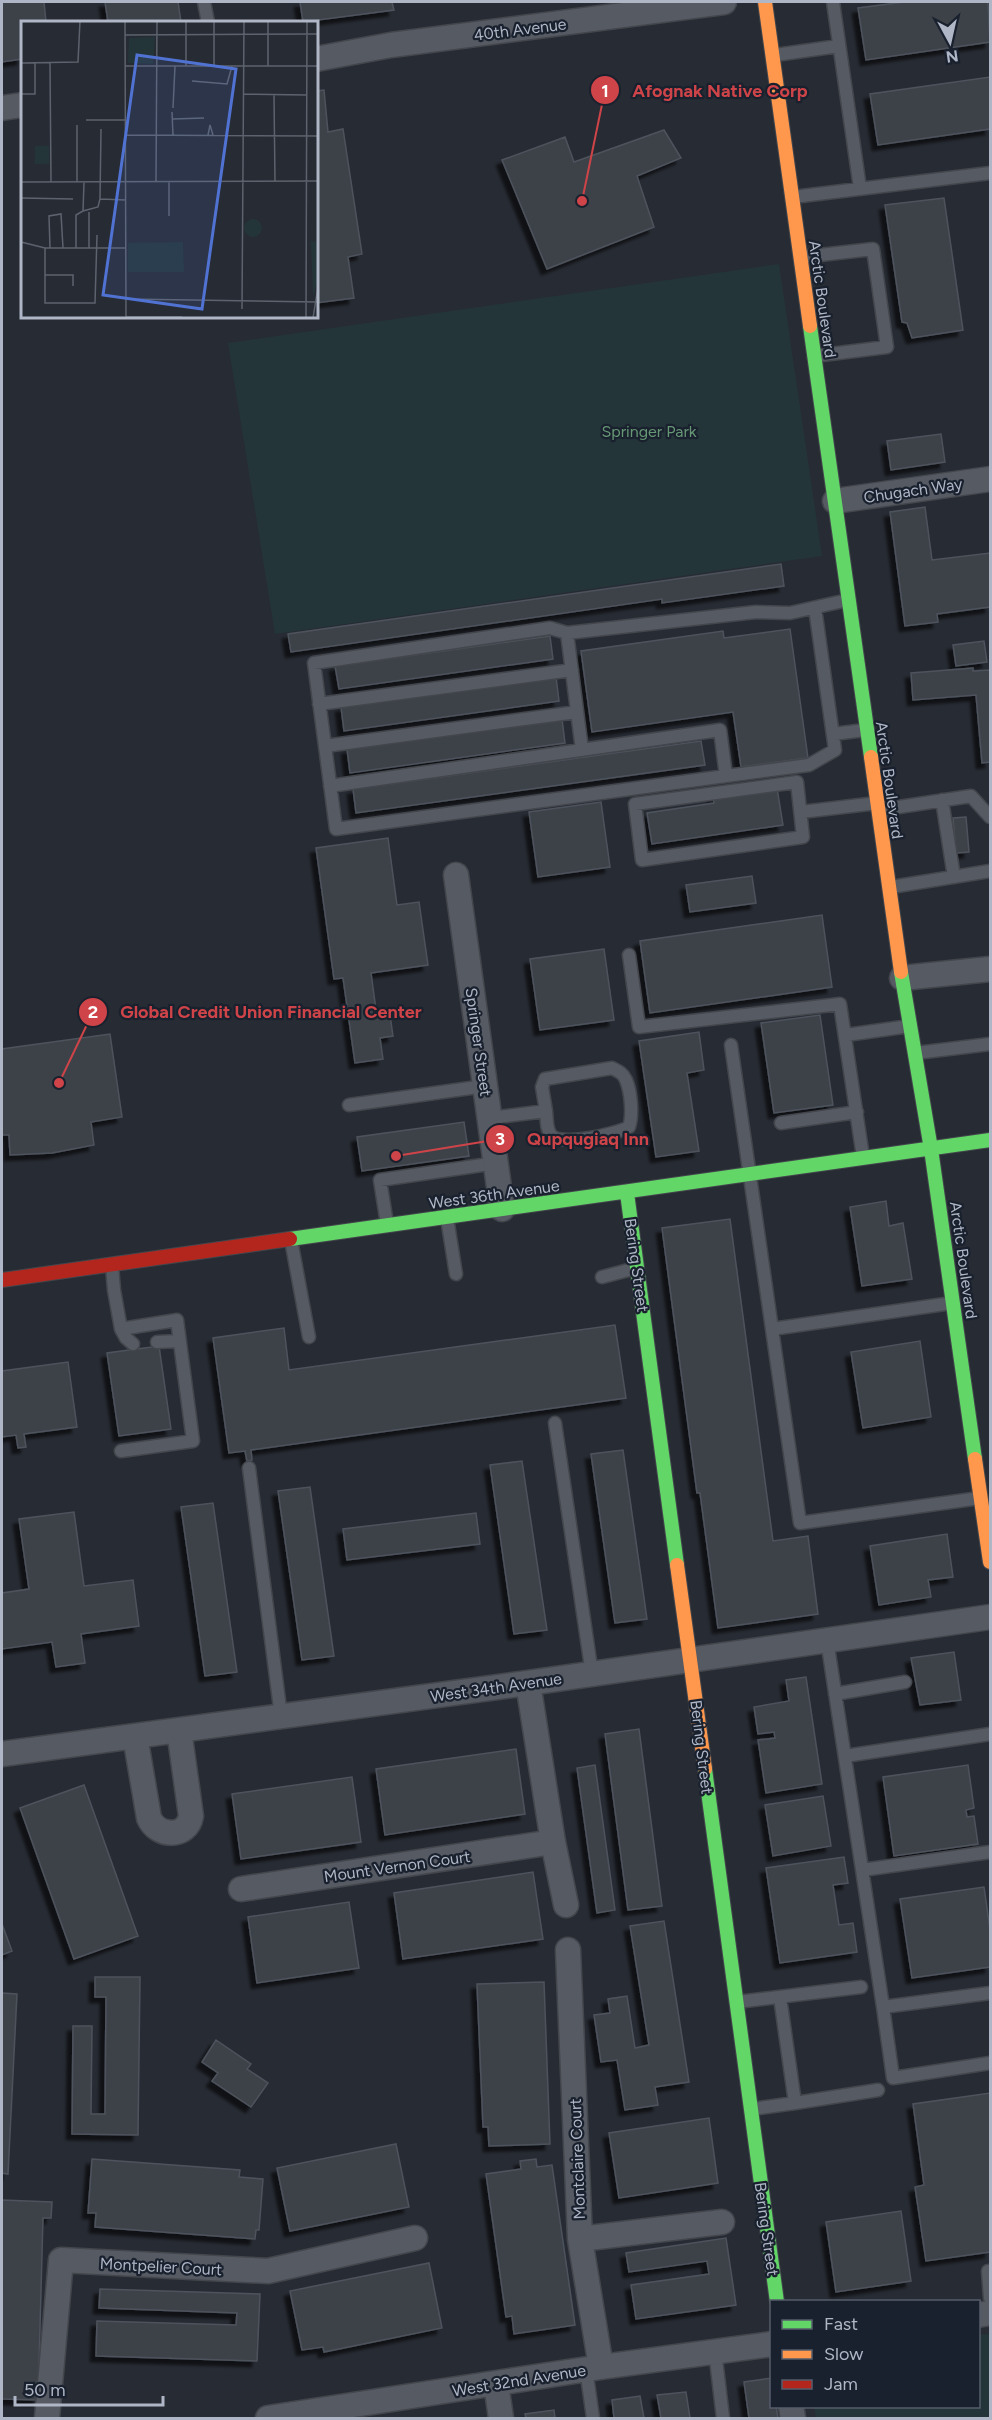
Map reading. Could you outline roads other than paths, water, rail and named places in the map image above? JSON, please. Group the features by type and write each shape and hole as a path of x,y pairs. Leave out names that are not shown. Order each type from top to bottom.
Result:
{"main road":[{"name":"Arctic Boulevard","path":"765,2 866,730 902,978 931,1149 990,1562"},
{"name":"West 36th Avenue","path":"2,1280 990,1140"},
{"name":"Bering Street","path":"627,1193 777,2300"}],"street":[{"name":"40th Avenue","path":"318,59 391,45 724,2"},
{"path":"2,108 21,105"},
{"name":"Chugach Way","path":"835,501 990,479"},
{"name":"Springer Street","path":"456,875 502,1209"},
{"path":"902,978 990,969"},
{"name":"West 34th Avenue","path":"2,1754 528,1683 990,1617"},
{"path":"528,1683 553,1842 566,1905"},
{"path":"135,1736 149,1818 152,1824 159,1829 172,1834 179,1833 190,1823 191,1816 179,1730"},
{"name":"Mount Vernon Court","path":"241,1889 553,1842"},
{"name":"Montclaire Court","path":"568,1950 580,2239 594,2368"},
{"path":"580,2239 722,2222"},
{"name":"Montpelier Court","path":"47,2418 61,2260 268,2271 415,2238"},
{"name":"West 32nd Avenue","path":"268,2418 594,2368 770,2344"},
{"path":"496,2384 501,2418"}],"lane":[{"path":"204,2 208,21"},
{"path":"833,2 860,188"},
{"path":"771,55 839,46"},
{"path":"792,197 990,173"},
{"path":"801,258 873,249 887,347 814,356"},
{"path":"815,608 835,750 809,765 336,829 314,663 550,628 567,633 756,612 790,613 849,600"},
{"path":"567,633 582,750"},
{"path":"319,704 572,670"},
{"path":"325,746 577,712"},
{"path":"330,786 720,730 726,776"},
{"path":"833,734 866,730"},
{"path":"797,782 801,812 803,837 642,860 634,804 797,782"},
{"path":"801,812 971,796 990,817"},
{"path":"942,800 954,877"},
{"path":"889,887 990,871"},
{"path":"629,955 639,1027 840,1004 864,1158"},
{"path":"846,1035 910,1026"},
{"path":"914,1053 990,1044"},
{"path":"731,1045 800,1523 981,1498"},
{"path":"612,1068 621,1073 626,1081 632,1119 629,1127 618,1133 562,1141 552,1137 548,1131 546,1112 542,1087 545,1079 612,1068"},
{"path":"349,1106 485,1086"},
{"path":"490,1118 546,1112"},
{"path":"781,1123 857,1112"},
{"path":"387,1225 380,1180 496,1163"},
{"path":"447,1217 456,1274"},
{"path":"291,1239 309,1337"},
{"path":"112,1264 114,1290 122,1329 126,1338 133,1344"},
{"path":"602,1277 638,1267"},
{"path":"772,1329 953,1303"},
{"path":"121,1451 193,1441 177,1320 122,1329"},
{"path":"158,1342 180,1341"},
{"path":"555,1423 592,1674"},
{"path":"249,1468 281,1716"},
{"path":"827,1640 893,2078 990,2063"},
{"path":"835,1694 905,1682"},
{"path":"845,1756 990,1734"},
{"path":"862,1870 990,1852"},
{"path":"736,2002 861,1987"},
{"path":"883,2007 990,1993"},
{"path":"780,1997 795,2103"},
{"path":"750,2109 878,2090"},
{"path":"990,2271 988,2271 990,2298"},
{"path":"715,2352 723,2418"},
{"path":"593,2418 594,2368"}],"place":[{"name":"Afognak Native Corp","path":"582,201"},
{"name":"Global Credit Union Financial Center","path":"59,1083"},
{"name":"Qupqugiaq Inn","path":"396,1156"}],"park label":[{"name":"Springer Park","path":"649,431"}]}
